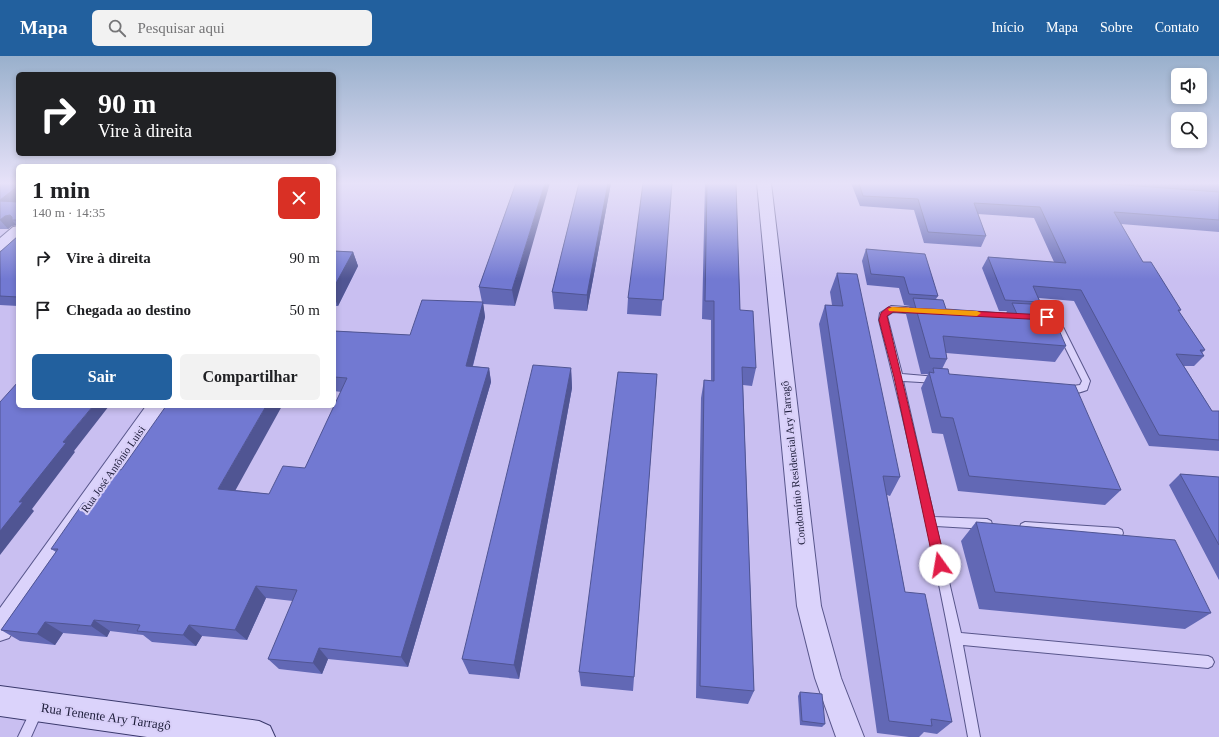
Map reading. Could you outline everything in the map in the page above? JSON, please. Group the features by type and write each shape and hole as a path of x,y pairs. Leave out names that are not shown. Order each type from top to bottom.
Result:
{"main road":[{"name":"Rua Tenente Ary Tarragô","path":"0,701 259,737"}],"street":[{"name":"Condomínio Residencial Ary Tarragô","path":"767,215 809,606 828,678 850,737"},
{"path":"0,246 16,232"},
{"name":"Rua José Antônio Luisi","path":"0,629 157,408"}],"lane":[{"path":"930,311 891,309 883,314 883,320 898,377 956,638 974,737"},
{"path":"1041,316 1053,320 1058,325 1086,381 1084,388 1075,390 1059,389"},
{"path":"898,377 944,380"},
{"path":"930,521 1000,525"},
{"path":"1016,526 1118,533"},
{"path":"956,638 1208,662"},
{"path":"24,737 39,706"}],"building":[{"path":"0,215 16,215 16,220 12,220 10,215 5,216 0,220"},
{"path":"505,215 535,215 512,290 479,287"},
{"path":"571,215 602,215 587,295 552,292"},
{"path":"639,215 670,215 663,300 628,298"},
{"path":"706,215 737,215 740,310 753,311 756,368 742,367 754,691 700,686 704,380 714,381 714,301 705,301"},
{"path":"923,215 978,215 986,236 928,232"},
{"path":"1044,215 1116,215 1143,262 1151,262 1181,310 1178,310 1205,350 1200,350 1204,356 1176,354 1212,411 1219,411 1219,440 1159,435 1081,290 1033,286 1040,302 1005,300 988,257 1066,263"},
{"path":"1150,215 1219,215 1219,220"},
{"path":"16,238 16,297 0,296 0,252"},
{"path":"866,249 925,254 938,296 909,294 904,277 871,274"},
{"path":"336,251 353,252 336,283"},
{"path":"837,273 857,274 900,477 883,476 905,592 925,594 952,722 931,719 932,726 889,721 825,305 843,306"},
{"path":"913,298 943,300 946,309 1017,314 1012,303 1048,305 1066,346 943,336 947,359 930,358"},
{"path":"422,300 483,302 466,366 489,368 401,657 319,648 313,663 268,659 297,590 256,586 235,630 189,625 183,635 137,631 140,625 94,620 91,626 45,622 37,634 1,630 58,549 51,549 83,503 93,504 118,469 121,470 165,408 265,408 218,489 269,494 283,466 305,468 333,408 336,408 336,402 347,378 336,377 336,331 410,335"},
{"path":"533,365 571,368 514,665 462,659"},
{"path":"933,368 948,369 949,374 1075,385 1121,490 969,476 953,418 941,417 929,372 934,373"},
{"path":"618,372 657,374 634,677 579,672"},
{"path":"16,384 16,408 91,408 63,442 66,443 19,502 23,502 0,531 0,402"},
{"path":"1180,474 1219,477 1219,545"},
{"path":"976,522 1175,540 1211,613 995,592"},
{"path":"800,692 822,694 825,724 802,721"}],"slow traffic":[{"path":"892,309 977,313"}],"route":[{"path":"940,565 898,377 883,320 883,314 891,309 1047,317"}]}
